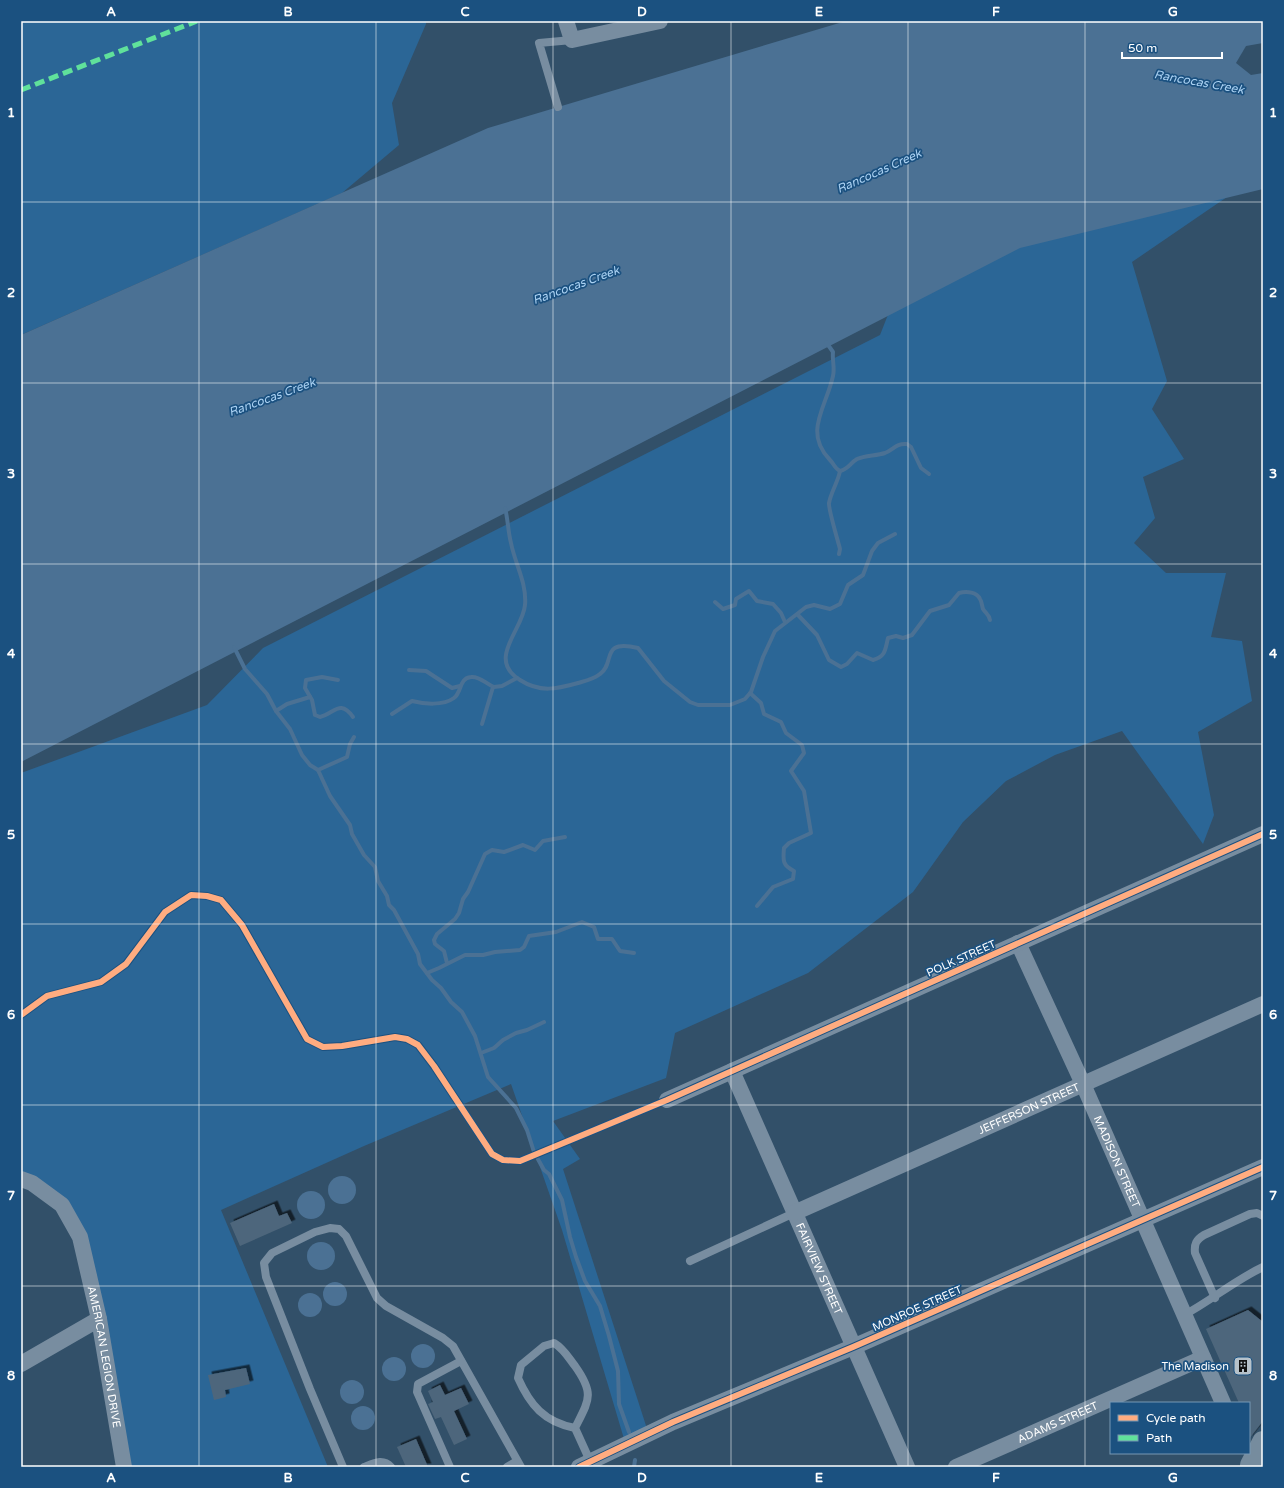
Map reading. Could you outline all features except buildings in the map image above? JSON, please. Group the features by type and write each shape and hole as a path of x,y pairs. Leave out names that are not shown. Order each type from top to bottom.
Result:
{"main road":[{"path":"1252,1460 1263,1442"}],"street":[{"path":"566,21 572,40 638,23 660,21"},
{"name":"POLK STREET","path":"667,1100 1263,834"},
{"name":"MADISON STREET","path":"1018,944 1083,1084 1141,1220 1223,1402"},
{"name":"JEFFERSON STREET","path":"794,1213 1263,1004"},
{"name":"FAIRVIEW STREET","path":"732,1071 907,1467"},
{"name":"MONROE STREET","path":"584,1464 673,1422 854,1347 1263,1167"},
{"name":"AMERICAN LEGION DRIVE","path":"21,1179 32,1183 62,1205 80,1237 98,1319 124,1467"},
{"path":"21,1364 98,1319"},
{"name":"ADAMS STREET","path":"956,1467 1203,1358"}],"lane":[{"path":"558,107 539,43 572,40"},
{"path":"690,1261 794,1213"},
{"path":"1214,1298 1195,1253 1194,1246 1197,1240 1204,1234 1250,1214 1257,1213 1263,1216"},
{"path":"344,1467 310,1389 266,1277 264,1263 272,1253 315,1232 330,1228 339,1229 346,1236 377,1298 386,1306 443,1338 453,1346 519,1464 507,1467"},
{"path":"1184,1315 1214,1298 1234,1282 1263,1267"},
{"path":"575,1428 558,1425 540,1412 523,1390 518,1378 521,1365 544,1346 554,1343 562,1348 584,1378 588,1391 587,1404 575,1428 584,1464"},
{"path":"450,1467 417,1392 418,1384 462,1361"},
{"path":"364,1467 378,1462 386,1462 391,1467"}],"shaded area":[{"path":"21,21 426,21 426,24 392,103 399,145 342,193 21,335"},
{"path":"1243,186 1132,262 1167,381 1152,409 1184,459 1143,477 1155,518 1134,543 1166,573 1226,573 1211,637 1242,641 1252,701 1198,732 1214,815 1203,844 1122,731 1055,755 1006,781 963,822 913,892 808,973 675,1033 666,1078 553,1121 580,1159 563,1169 650,1438 627,1449 562,1230 511,1084 364,1146 221,1210 328,1467 127,1467 82,1230 21,1177 21,773 207,705 263,648 880,335 891,307 978,258"}],"water":[{"name":"Rancocas Creek","path":"846,21 1263,21 1263,189 1020,248 21,762 21,335 488,128"},
{"path":"342,1176 352,1180 356,1190 352,1200 342,1204 332,1200 328,1190 332,1180"},
{"path":"311,1191 321,1195 325,1205 321,1215 311,1219 301,1215 297,1205 301,1195"},
{"path":"321,1242 331,1246 335,1256 331,1266 321,1270 311,1266 307,1256 311,1246"},
{"path":"335,1282 344,1285 347,1294 344,1303 335,1306 326,1303 323,1294 326,1285"},
{"path":"310,1293 319,1296 322,1305 319,1314 310,1317 301,1314 298,1305 301,1296"},
{"path":"423,1344 431,1348 435,1356 431,1364 423,1368 415,1364 411,1356 415,1348"},
{"path":"394,1357 402,1361 406,1369 402,1377 394,1381 386,1377 382,1369 386,1361"},
{"path":"352,1380 361,1383 364,1392 361,1401 352,1404 343,1401 340,1392 343,1383"},
{"path":"363,1406 372,1409 375,1418 372,1427 363,1430 354,1427 351,1418 354,1409"}],"pier":[{"path":"1263,43 1263,73 1251,75 1236,63 1246,46"}],"waterway":[{"path":"826,342 833,352 834,373 819,420 817,430 818,440 822,450 840,471"},
{"path":"840,471 845,469 857,459 885,453 897,446 907,444 911,447 921,468 929,474"},
{"path":"839,554 840,549 829,503 840,471"},
{"path":"505,508 510,539 523,581 525,597 523,615 509,644 506,654 506,663 510,672 520,680 535,687 549,689 563,687 598,676 605,669 613,649 626,646 638,648 664,681 690,702 698,705 730,705 745,699 751,692 763,657 775,631 806,607 814,605 830,609 840,604 848,585 863,575 872,551 878,543 895,534"},
{"path":"715,602 723,609 735,605 736,599 749,591 757,601 773,604 781,613 785,622"},
{"path":"798,615 817,635 829,660 841,667 847,664 857,653 873,660 880,657 884,652 888,638 896,636 903,638 912,635 930,611 949,605 959,593 968,592 977,595 981,600 983,609 990,620"},
{"path":"234,647 245,669 267,694 276,711 290,729 302,755 310,765 318,770 330,796 350,825 352,834 364,855 375,867 378,881 387,896 389,905 394,910 418,954 420,964 451,1002 462,1012 475,1036 488,1077 516,1108 527,1130 534,1152 544,1170 549,1174 562,1200 576,1257 585,1281 600,1306 618,1371 619,1404 629,1432"},
{"path":"409,670 426,671 452,688 460,686"},
{"path":"338,680 322,677 306,680 305,688 312,700 315,715 320,717 341,708 353,717"},
{"path":"392,714 412,701 433,704 450,701 457,695 462,683 467,678 474,677 494,687 502,686 517,678"},
{"path":"482,724 493,687"},
{"path":"750,693 761,703 764,714 781,722 786,733 802,745 804,753 791,771 804,791 811,833 789,843 784,848 784,862 787,867 794,871 793,879 773,887 757,906"},
{"path":"276,711 287,704 310,697"},
{"path":"318,770 347,757 350,744 354,737"},
{"path":"447,963 444,951 435,944 434,940 437,934 455,919 459,913 463,899 468,892 485,854 492,850 504,852 523,845 535,850 543,841 565,837"},
{"path":"427,973 465,955 483,955 495,952 520,950 524,947 529,936 556,932 582,922 594,927 598,939 612,939 620,951 634,953"},
{"path":"481,1053 494,1048 503,1040 516,1033 527,1030 544,1022"},
{"path":"634,1467 635,1460"}],"marked path":[{"path":"21,90 197,21"}],"cycle path":[{"path":"21,1015 47,996 101,982 126,964 165,912 191,895 207,896 221,900 242,925 307,1039 323,1047 342,1046 395,1037 407,1039 418,1045 434,1066 492,1154 503,1160 520,1161 667,1100 1263,834"},
{"path":"579,1467 673,1422 853,1347 1263,1167"}],"place":[{"name":"The Madison","path":"1243,1366"}]}
